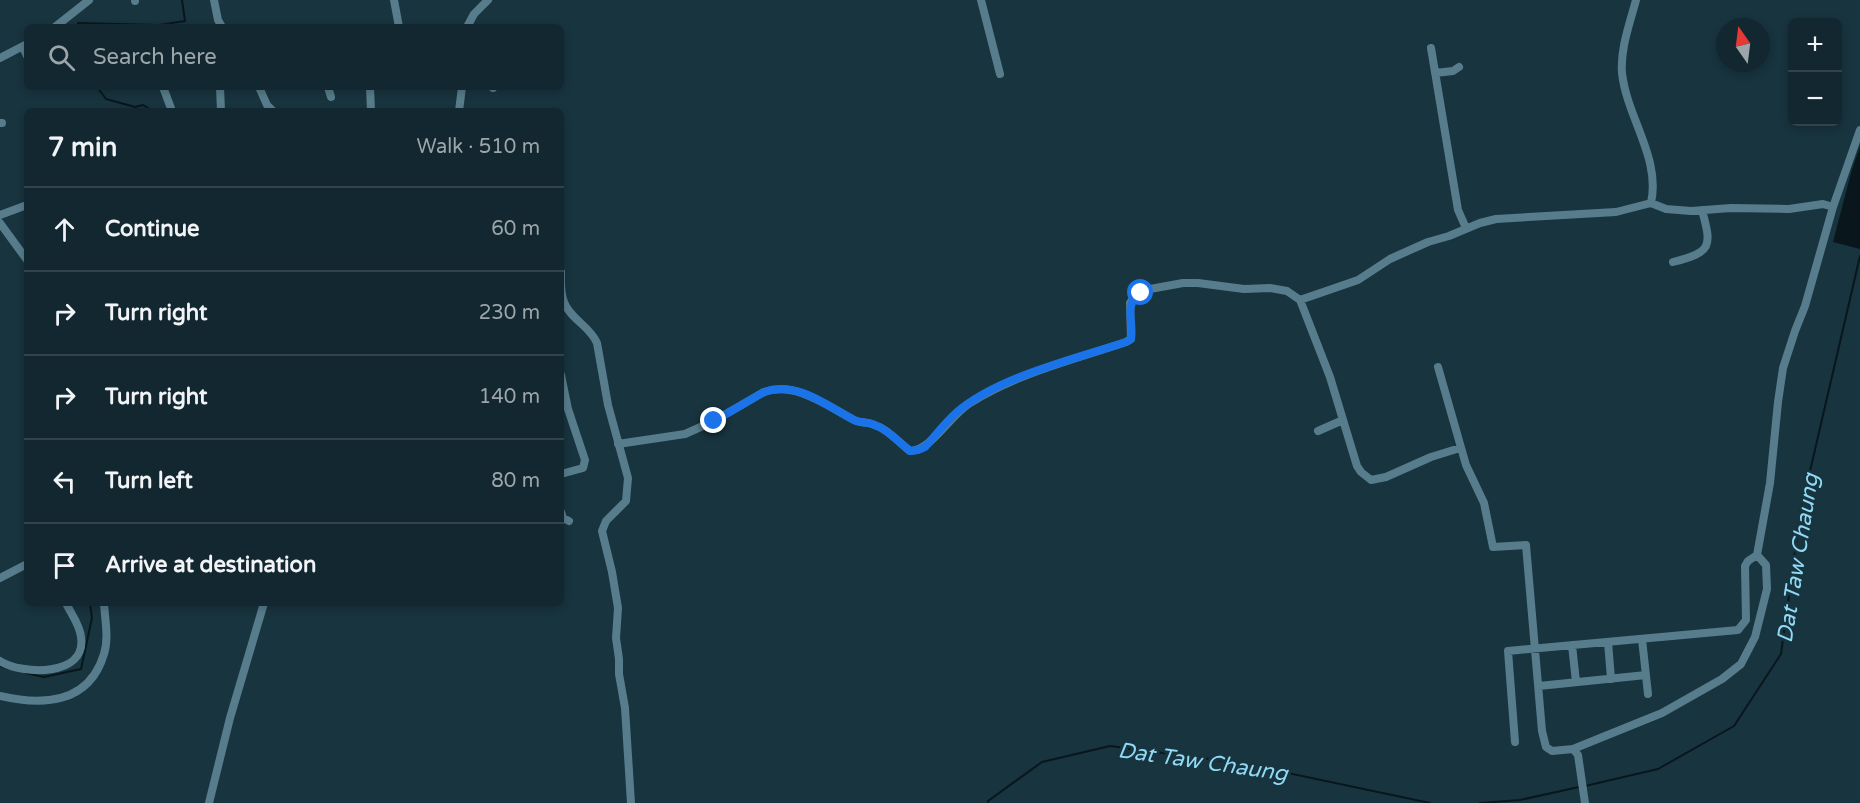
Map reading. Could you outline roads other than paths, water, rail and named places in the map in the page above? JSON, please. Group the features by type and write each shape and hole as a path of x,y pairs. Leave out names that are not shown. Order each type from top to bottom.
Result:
{"street":[{"path":"59,24 89,0"},
{"path":"214,0 220,24"},
{"path":"394,0 398,24"},
{"path":"469,24 474,14 488,0"},
{"path":"981,0 1000,74"},
{"path":"1636,0 1622,58 1623,74 1626,90 1653,172 1655,188 1651,203"},
{"path":"0,58 24,46"},
{"path":"1431,48 1458,210 1466,228"},
{"path":"1435,74 1453,71 1459,67"},
{"path":"164,90 171,108"},
{"path":"220,90 221,108"},
{"path":"260,90 270,108"},
{"path":"329,90 331,97"},
{"path":"370,90 372,108"},
{"path":"459,108 462,90"},
{"path":"1515,742 1508,651 1738,630 1746,620 1745,566 1757,555 1770,483 1778,402 1784,368 1805,306 1833,207 1860,130"},
{"path":"1300,300 1358,279 1390,259 1466,228 1496,219 1616,212 1651,203 1666,209 1702,210 1789,209 1823,204 1833,207"},
{"path":"0,215 24,206"},
{"path":"1673,262 1702,253 1707,245 1709,237 1702,210"},
{"path":"0,223 24,256"},
{"path":"618,444 685,434 714,421 764,392 772,389 786,389 812,398 859,422 878,427 891,434 910,451 918,450 925,447 956,413 998,387 1049,366 1131,339 1130,303 1134,297 1141,293 1183,283 1198,283 1244,289 1280,289 1300,300 1330,377 1357,466 1371,480 1386,477 1431,457 1460,448"},
{"path":"564,308 593,333 628,478 628,495 620,508 606,521 602,531 618,608 616,638 625,708 632,786 631,803"},
{"path":"1438,367 1460,448 1471,480 1484,503 1493,548 1526,545 1542,731 1546,747 1552,751 1573,749 1662,714 1722,679 1741,663 1755,637 1767,589 1766,565 1757,555"},
{"path":"564,473 583,468 585,464 565,410"},
{"path":"1318,431 1343,420"},
{"path":"0,578 24,566"},
{"path":"0,661 21,668 49,670 71,663 81,650 81,637 67,606"},
{"path":"0,696 25,701 40,701 64,698 80,690 94,675 104,655 106,635 104,606"},
{"path":"208,803 263,606"},
{"path":"1642,639 1648,694"},
{"path":"1608,642 1611,679"},
{"path":"1572,645 1576,682"},
{"path":"1539,686 1646,675"},
{"path":"1573,749 1578,755 1585,803"}],"waterway":[{"path":"166,24 185,21 182,0"},
{"path":"78,24 118,24"},
{"path":"99,90 106,99 135,107 143,105 148,108"},
{"name":"Dat Taw Chaung","path":"1585,786 1658,769 1734,726 1781,654 1800,514 1860,256"},
{"path":"26,673 44,677 81,669 92,618 90,606"},
{"path":"0,666 9,669"},
{"name":"Dat Taw Chaung","path":"988,803 1042,762 1110,746 1240,763 1430,803"},
{"name":"Dat Taw Chaung","path":"1480,803 1520,800 1579,787"}]}
